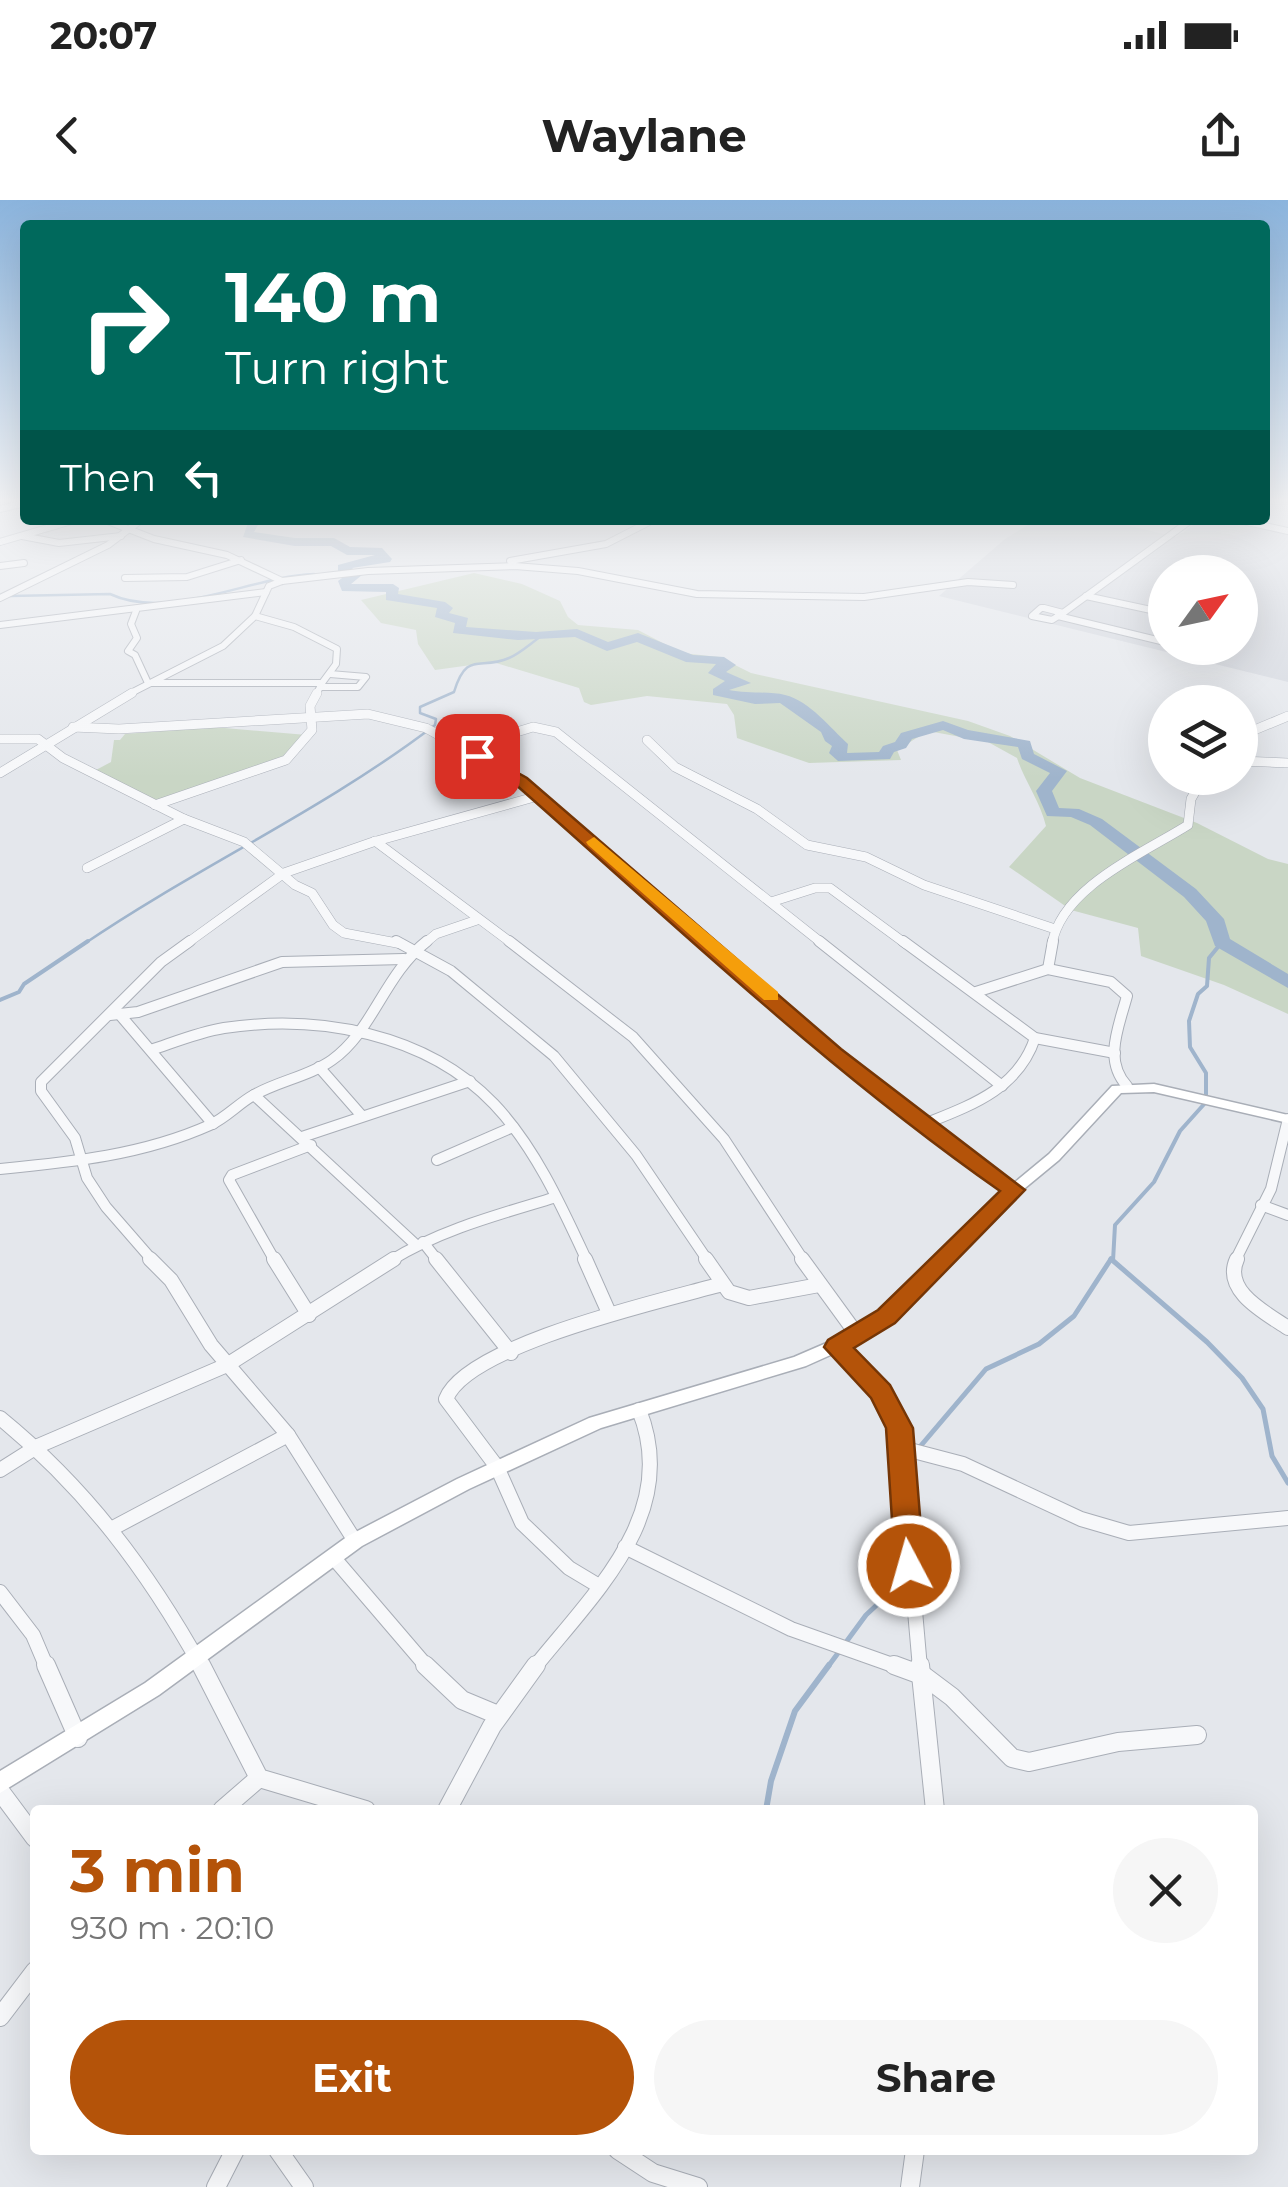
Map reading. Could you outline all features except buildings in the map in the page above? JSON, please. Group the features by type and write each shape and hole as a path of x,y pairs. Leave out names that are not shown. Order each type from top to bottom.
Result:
{"street":[{"path":"0,625 261,593"},
{"path":"0,773 45,742 148,683 209,656 255,616 266,593"},
{"path":"690,593 864,597 893,593"},
{"path":"1091,593 1060,614 1148,637"},
{"path":"1086,596 1148,609"},
{"path":"136,610 131,624 138,638 128,651 135,654 148,683"},
{"path":"155,805 288,759 312,730 312,698 330,674 338,656 335,647 294,626 255,616"},
{"path":"148,683 358,687 366,677 330,674"},
{"path":"73,727 132,729 372,714 428,728 500,768 538,796 922,1125 1014,1190"},
{"path":"1258,728 1288,716"},
{"path":"461,749 533,727 546,728 1002,1086"},
{"path":"0,739 45,742 63,758 184,820 247,843 295,885 312,893 333,926 344,933 388,938 416,948 451,970 566,1068 636,1154 729,1292 749,1298 819,1285"},
{"path":"646,740 675,767 757,809 807,845 866,857 924,885 1056,928"},
{"path":"1258,762 1288,763"},
{"path":"1048,969 1056,928 1074,897 1188,824 1194,795"},
{"path":"355,1541 288,1435 227,1365 171,1280 124,1232 106,1207 87,1178 74,1138 42,1091 41,1082 116,1015 161,962 284,873 375,841 538,796"},
{"path":"87,868 184,820"},
{"path":"375,841 611,1017 724,1139 819,1285 858,1336"},
{"path":"771,902 815,888 830,888 1035,1038 1114,1053"},
{"path":"0,1169 83,1161 172,1141 213,1124 254,1096 320,1068 341,1053 404,959 436,934 477,920"},
{"path":"116,1015 282,962 404,959"},
{"path":"976,992 1048,969 1111,982 1124,990 1127,996 1114,1053 1114,1073 1126,1086"},
{"path":"116,1015 213,1124"},
{"path":"151,1050 226,1028 290,1025 359,1030 407,1047 470,1081 513,1128 610,1313"},
{"path":"922,1125 1002,1086 1026,1062 1035,1038"},
{"path":"320,1068 362,1116"},
{"path":"309,1314 237,1200 229,1180 232,1174 362,1116 470,1081"},
{"path":"0,1783 78,1738 200,1656 355,1541 496,1467 595,1423 800,1362 858,1336 886,1316 1014,1190 1054,1157 1111,1094 1126,1086 1154,1088 1288,1119 1271,1189 1232,1266 1232,1280 1241,1294 1288,1328"},
{"path":"254,1096 419,1244 511,1353"},
{"path":"437,1160 513,1128"},
{"path":"0,1470 38,1446 227,1365 419,1244 553,1198"},
{"path":"1261,1204 1288,1215"},
{"path":"598,1586 570,1568 522,1524 496,1467 446,1400 449,1391 511,1353 610,1313 722,1284"},
{"path":"836,1347 881,1392 899,1428 936,1805"},
{"path":"451,1805 498,1715 625,1547 654,1473 650,1439 639,1410"},
{"path":"0,1418 38,1446 111,1528 200,1656 259,1778 349,1805"},
{"path":"111,1528 288,1435"},
{"path":"902,1448 963,1464 1081,1518 1128,1533 1288,1518"},
{"path":"625,1547 791,1628 924,1676 952,1697 1012,1758 1029,1762 1118,1742 1197,1735"},
{"path":"333,1557 443,1686 462,1700 498,1715"},
{"path":"0,1592 33,1635 78,1738"},
{"path":"228,1805 259,1778"},
{"path":"0,1791 30,1831"},
{"path":"0,2017 30,1978"},
{"path":"216,2187 232,2155"},
{"path":"282,2155 304,2187"},
{"path":"626,2155 653,2173 698,2187"},
{"path":"910,2187 915,2155"}],"shaded area":[{"path":"943,593 1148,593 1148,648 939,596"},
{"path":"1258,593 1288,593 1288,682 1219,665 1258,665"}],"green space":[{"path":"391,593 542,593 560,601 568,617 578,625 638,630 682,653 719,657 751,673 968,721 1010,736 1080,778 1197,823 1268,859 1288,864 1288,1014 1224,985 1141,956 1138,928 1071,910 1009,867 1046,826 1017,758 988,742 928,731 897,750 901,760 809,763 737,738 734,715 727,704 647,696 591,705 584,702 579,688 493,662 435,670 418,644 416,630 381,623 361,600"},
{"path":"213,727 307,735 287,758 156,802 96,770 111,762 114,740 125,734"}],"waterway":[{"path":"10,596 110,594 158,603 221,593"},
{"path":"392,593 391,597 446,608 440,614 463,621 458,630 518,636 577,633 607,647 638,637 691,659 719,660 729,665 715,673 744,683 726,685 718,692 755,700 783,699 828,730 830,738 840,744 837,753 843,758 885,756 888,749 901,745 906,736 943,726 964,734 1025,744 1027,756 1059,771 1044,791 1053,813 1073,812 1096,822 1190,893 1215,919 1222,942 1288,982"},
{"path":"84,944 350,784 435,725 436,719 420,713 420,707 454,692 469,666 509,658 543,635"},
{"path":"0,1000 19,992 24,984 88,941"},
{"path":"1113,1261 1115,1225 1154,1182 1180,1131 1206,1102 1206,1073 1190,1047 1189,1021 1198,994 1207,986 1209,958 1222,942"},
{"path":"918,1449 986,1369 1039,1344 1074,1316 1113,1261"},
{"path":"1113,1261 1207,1342 1242,1378 1263,1409 1272,1456 1288,1483"},
{"path":"913,1457 920,1566 915,1570"},
{"path":"827,1668 866,1615 908,1576"},
{"path":"767,1805 795,1711 829,1665"}],"slow traffic":[{"path":"594,842 771,996"}],"route":[{"path":"477,756 521,781 660,898 834,1054 940,1139 1014,1190 886,1316 836,1347 881,1392 899,1428 909,1566"}]}
